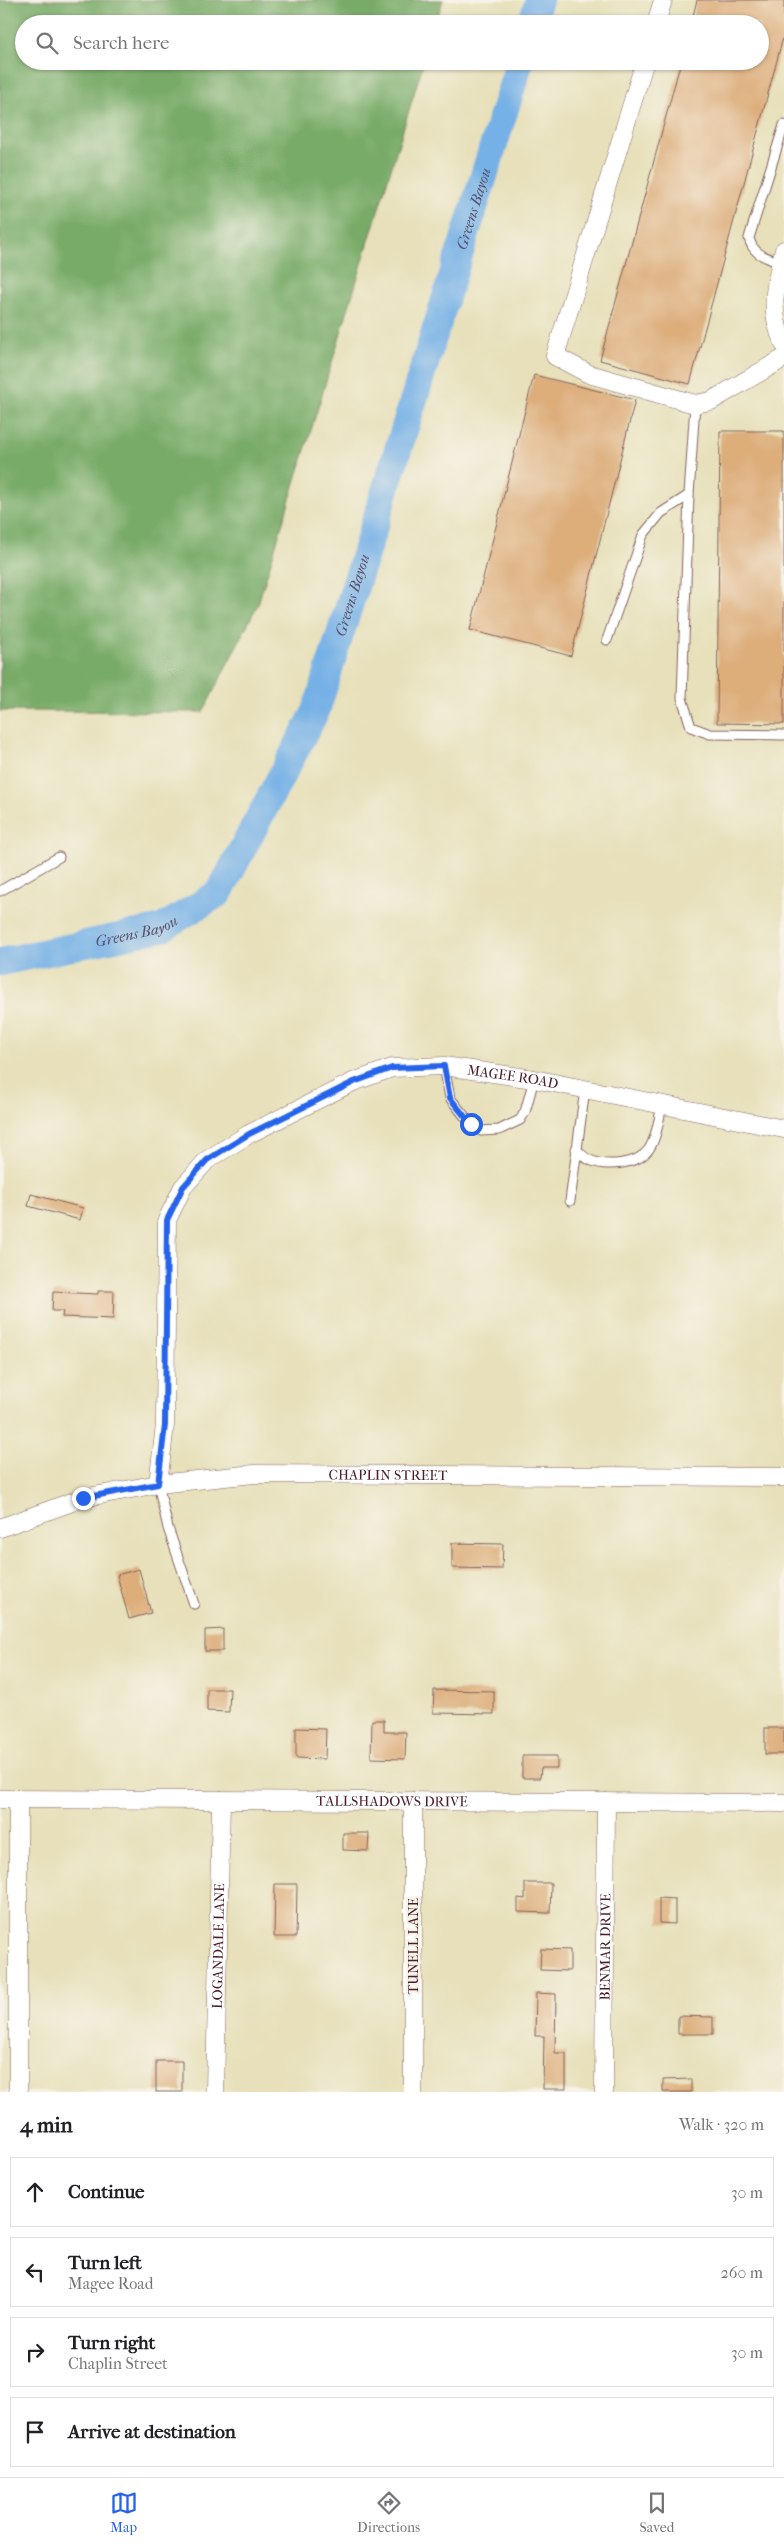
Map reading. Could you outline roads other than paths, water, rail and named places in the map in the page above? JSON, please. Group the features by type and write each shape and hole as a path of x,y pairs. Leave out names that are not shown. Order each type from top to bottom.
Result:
{"street":[{"path":"659,15 663,0"},
{"path":"642,70 555,356 590,374 695,404 711,401 784,358"},
{"path":"782,256 775,287 774,318 784,344"},
{"name":"MAGEE ROAD","path":"158,1484 165,1425 167,1220 183,1187 207,1160 249,1134 354,1082 392,1068 444,1066 585,1089 784,1129"},
{"name":"CHAPLIN STREET","path":"0,1528 83,1498 158,1484 254,1474 784,1477"},
{"name":"TALLSHADOWS DRIVE","path":"0,1799 784,1803"},
{"path":"18,1799 18,2092"},
{"name":"LOGANDALE LANE","path":"215,2092 221,1800"},
{"name":"TUNELL LANE","path":"412,2092 413,1801"},
{"name":"BENMAR DRIVE","path":"604,2092 606,1802"}],"lane":[{"path":"782,256 758,254 751,247 749,238 784,125"},
{"path":"695,404 689,495 682,698 691,726 710,734 784,735"},
{"path":"607,640 643,535 661,513 689,495"},
{"path":"0,891 59,856"},
{"path":"444,1066 450,1098 471,1124 481,1131 499,1130 520,1120 525,1112 534,1080"},
{"path":"570,1201 585,1089"},
{"path":"576,1149 588,1159 605,1164 618,1164 636,1158 648,1150 662,1105"},
{"path":"158,1484 168,1528 194,1604"}],"waterway":[{"name":"Greens Bayou","path":"534,15 539,0"},
{"name":"Greens Bayou","path":"0,962 162,928 219,893 316,711 517,70"}]}
